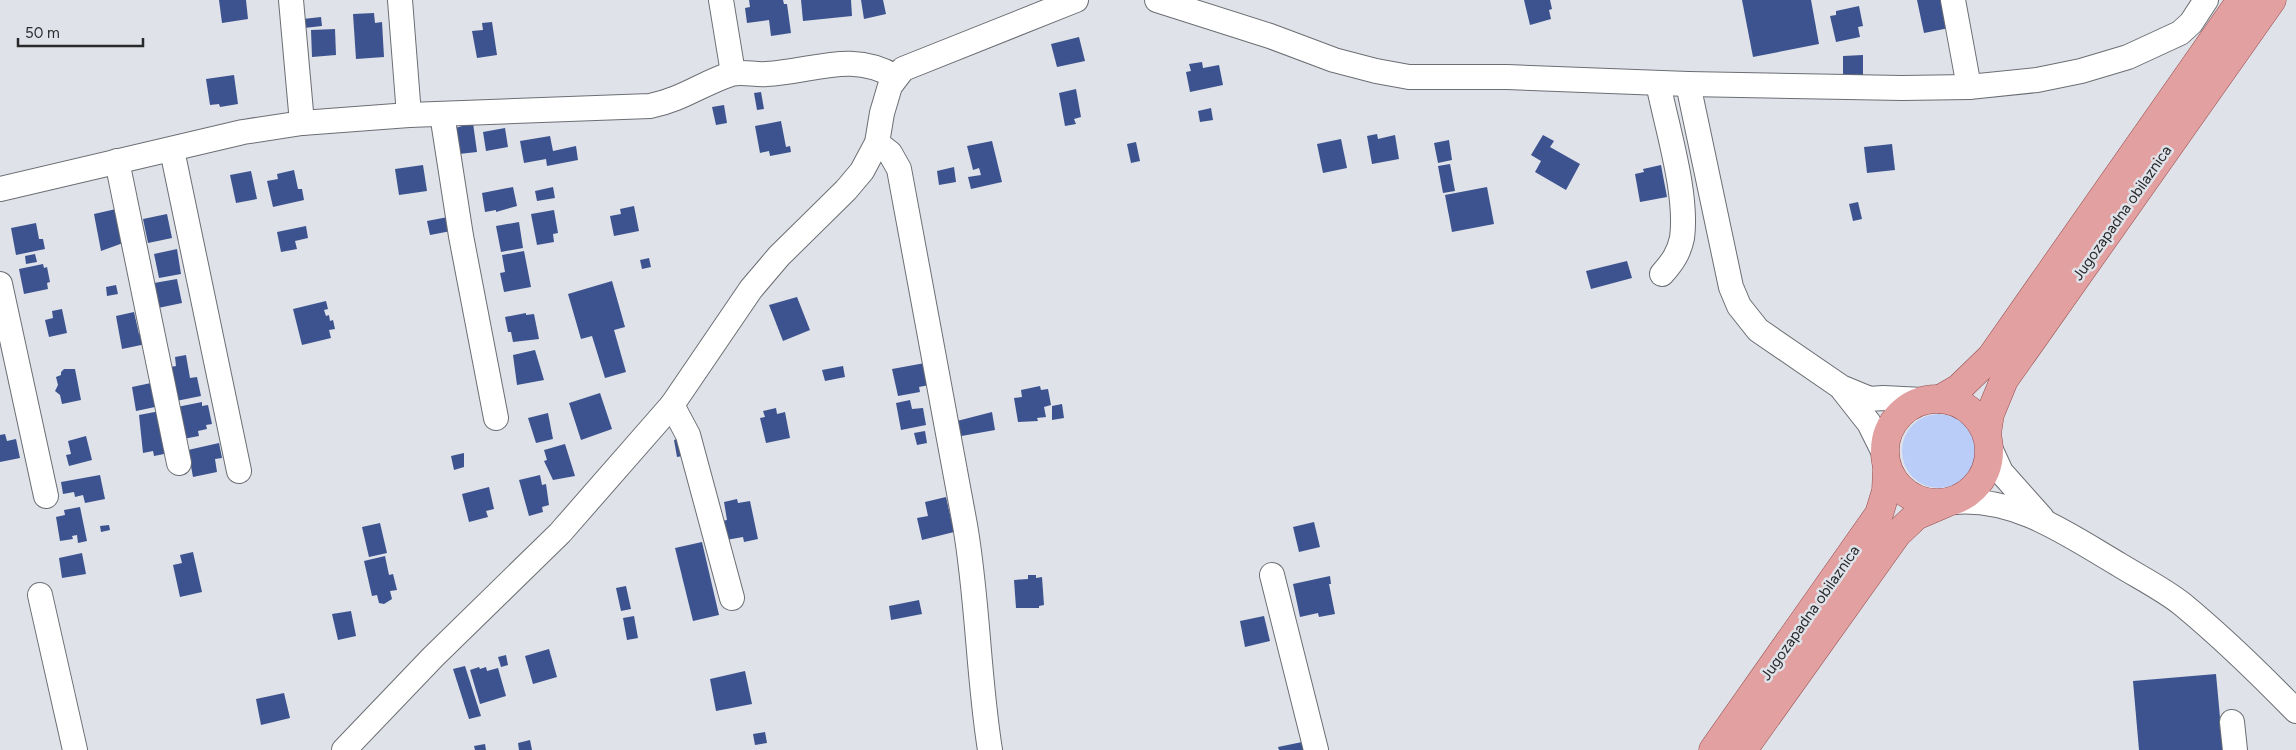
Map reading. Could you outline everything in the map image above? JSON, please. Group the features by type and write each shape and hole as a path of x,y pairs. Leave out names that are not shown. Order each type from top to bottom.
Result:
{"main road":[{"name":"Jugozapadna obilaznica","path":"1932,400 1959,388 1991,357 2241,0"},
{"name":"Jugozapadna obilaznica","path":"1989,441 1990,414 2004,380 2272,0"},
{"path":"1932,400 1956,402 1969,409 1980,420 1989,441 1988,465 1981,481 1969,494 1949,503 1926,503 1909,496 1896,484 1886,462 1886,437 1894,421 1907,408 1932,400"},
{"name":"Jugozapadna obilaznica","path":"1713,750 1879,514 1886,491 1886,462"},
{"name":"Jugozapadna obilaznica","path":"1743,750 1897,534 1916,516 1949,503"}],"street":[{"path":"291,0 302,122"},
{"path":"400,0 409,115"},
{"path":"721,0 733,73"},
{"path":"1157,0 1270,36 1334,60 1384,73 1409,77 1507,77 1688,84 1969,87 2037,80 2081,71 2128,57 2180,33 2191,23 2206,0"},
{"path":"1953,0 1969,87"},
{"path":"344,750 426,664 560,533 672,405 751,289 779,256 854,181 877,143 884,102 896,77 903,69 1070,2"},
{"path":"0,189 244,132 302,122 409,115 650,106 677,100 733,73 766,74 851,62 874,66 896,77"},
{"path":"1658,83 1678,178 1683,217 1682,239 1674,260 1662,274"},
{"path":"1688,84 1731,287 1739,306 1758,330 1841,387 1870,399 1932,400"},
{"path":"442,114 461,236 496,418"},
{"path":"877,143 890,153 899,169 972,568 983,710 990,750"},
{"path":"172,150 239,471"},
{"path":"117,161 179,463"},
{"path":"0,284 46,496"},
{"path":"1841,387 1869,423 1886,462"},
{"path":"672,405 688,435 732,598"},
{"path":"1989,441 2001,472 2043,520"},
{"path":"1949,503 1971,501 1988,503 2043,520 2181,603 2296,711"},
{"path":"1272,575 1316,750"},
{"path":"40,595 75,750"},
{"path":"2232,722 2235,750"}],"shaded area":[{"path":"1939,414 1960,420 1970,430 1976,451 1970,472 1960,482 1939,488 1918,482 1908,472 1902,451 1908,430 1918,420"}],"building":[{"path":"219,0 246,0 248,19 222,23"},
{"path":"749,0 783,0 784,4 787,4 791,33 771,36 769,20 747,23 745,8 750,7"},
{"path":"801,0 851,0 852,16 803,21"},
{"path":"861,0 883,0 886,14 864,19"},
{"path":"1524,0 1550,0 1552,9 1549,10 1551,19 1530,25"},
{"path":"1742,0 1811,0 1819,44 1753,57"},
{"path":"1917,0 1946,0 1954,27 1924,33"},
{"path":"1859,6 1863,26 1858,27 1860,37 1836,42 1830,16 1836,15 1836,11"},
{"path":"374,13 375,23 382,22 384,57 356,59 353,14"},
{"path":"321,17 322,26 304,28 303,19"},
{"path":"492,22 497,55 477,58 472,31 483,30 482,23"},
{"path":"335,29 336,55 312,57 311,30"},
{"path":"1079,37 1085,61 1057,67 1051,44"},
{"path":"1863,55 1863,77 1843,77 1843,56"},
{"path":"1202,62 1203,68 1219,65 1223,85 1190,92 1186,72 1191,71 1189,64"},
{"path":"234,75 238,104 220,107 219,104 210,105 206,79"},
{"path":"1076,89 1081,117 1074,119 1076,124 1065,126 1059,93"},
{"path":"761,92 764,109 757,110 754,93"},
{"path":"724,105 727,123 716,125 712,107"},
{"path":"1211,108 1213,120 1200,122 1198,111"},
{"path":"781,121 786,147 790,146 791,152 770,156 769,151 760,153 755,126"},
{"path":"473,123 477,152 459,154 455,128"},
{"path":"505,128 508,147 486,151 483,132"},
{"path":"1377,134 1378,139 1395,135 1399,159 1372,164 1367,136"},
{"path":"1543,135 1554,141 1550,147 1580,164 1566,190 1535,172 1541,161 1531,155"},
{"path":"550,136 553,151 576,146 578,160 547,166 546,159 524,163 520,141"},
{"path":"1341,139 1347,168 1323,173 1317,144"},
{"path":"1449,140 1452,160 1438,163 1434,143"},
{"path":"992,141 1002,182 971,189 968,177 981,175 979,168 973,170 967,146"},
{"path":"1136,142 1140,161 1131,163 1127,144"},
{"path":"1892,144 1895,170 1867,173 1864,147"},
{"path":"1450,164 1455,191 1443,193 1438,166"},
{"path":"423,165 427,191 399,195 395,169"},
{"path":"1661,165 1667,197 1640,202 1635,174 1644,172 1643,169"},
{"path":"954,167 956,182 939,185 937,171"},
{"path":"294,170 298,189 302,189 304,200 273,207 267,181 278,179 277,174"},
{"path":"251,171 257,199 236,203 230,175"},
{"path":"513,187 517,206 496,212 496,210 485,212 482,193"},
{"path":"553,187 555,198 537,201 535,191"},
{"path":"1487,187 1494,224 1452,232 1445,195"},
{"path":"1858,202 1862,219 1853,221 1849,204"},
{"path":"634,206 639,231 614,236 610,216 621,214 620,209"},
{"path":"116,209 123,243 101,251 94,214"},
{"path":"554,210 558,233 553,234 554,242 537,245 531,214"},
{"path":"167,214 172,238 148,243 143,219"},
{"path":"448,217 451,231 430,235 427,221"},
{"path":"519,222 523,248 501,252 496,226"},
{"path":"36,223 39,239 43,239 45,249 16,255 11,228"},
{"path":"306,226 308,238 295,241 297,249 281,252 277,232"},
{"path":"177,249 181,274 159,278 154,254"},
{"path":"524,251 531,287 504,292 500,273 505,272 502,255"},
{"path":"35,254 37,262 26,264 25,256"},
{"path":"649,258 651,267 642,269 640,260"},
{"path":"1627,261 1632,278 1591,289 1586,271"},
{"path":"43,264 44,268 47,267 50,282 47,283 48,289 24,294 19,269"},
{"path":"177,279 182,303 158,308 154,283"},
{"path":"612,281 625,327 614,330 626,372 605,378 592,336 581,339 568,294"},
{"path":"116,285 118,294 107,296 106,287"},
{"path":"797,297 810,330 783,341 769,305"},
{"path":"326,301 328,309 324,310 326,316 329,315 330,321 333,320 335,329 329,330 331,338 302,345 293,309"},
{"path":"62,309 67,333 49,337 45,320 53,318 52,311"},
{"path":"134,312 139,334 143,333 146,344 122,349 116,316"},
{"path":"526,313 526,315 534,314 539,339 513,342 511,332 508,332 505,317"},
{"path":"535,350 544,380 517,385 513,355"},
{"path":"186,355 190,378 197,377 201,396 176,401 170,367 176,366 175,357"},
{"path":"925,363 929,385 919,387 920,392 898,396 892,369"},
{"path":"843,366 845,377 825,381 822,370"},
{"path":"64,369 75,369 81,400 62,404 60,395 55,391 58,385 56,377 61,375"},
{"path":"151,383 155,407 136,411 132,387"},
{"path":"1040,386 1041,390 1048,389 1051,405 1044,407 1046,417 1037,418 1038,421 1018,422 1014,398 1022,397 1021,390"},
{"path":"600,393 612,429 581,440 569,403"},
{"path":"910,400 912,409 923,408 926,425 901,430 896,403"},
{"path":"202,402 202,406 208,405 212,424 206,425 207,429 198,431 199,436 183,439 177,407"},
{"path":"1062,404 1064,418 1052,420 1052,406"},
{"path":"776,408 777,414 785,412 790,438 766,443 760,418 765,417 763,411"},
{"path":"160,411 169,453 154,456 153,451 143,453 139,415"},
{"path":"992,412 995,430 956,437 953,422"},
{"path":"548,413 553,439 536,443 528,418"},
{"path":"925,431 927,443 917,445 914,433"},
{"path":"5,434 7,441 16,439 20,458 0,462 0,435"},
{"path":"86,436 92,460 69,466 66,455 71,454 68,441"},
{"path":"684,437 688,455 677,457 674,440"},
{"path":"219,443 222,458 215,459 217,472 193,477 188,450"},
{"path":"565,444 575,476 553,480 544,461 547,460 544,450"},
{"path":"464,453 464,467 454,470 451,456"},
{"path":"100,475 105,499 85,503 83,495 75,497 74,492 63,494 61,482"},
{"path":"540,475 542,485 546,484 549,505 542,507 543,512 529,516 519,480"},
{"path":"489,487 494,509 486,511 488,517 469,522 462,494"},
{"path":"946,497 954,532 922,540 917,518 928,516 925,502"},
{"path":"737,499 738,503 750,501 758,539 744,542 743,537 726,540 722,521 727,520 724,502"},
{"path":"80,507 87,541 78,543 77,535 72,536 73,539 60,541 56,517 65,515 64,510"},
{"path":"1314,522 1320,547 1299,552 1293,527"},
{"path":"380,523 387,553 369,557 362,527"},
{"path":"109,525 110,530 101,532 100,526"},
{"path":"702,542 719,615 693,621 675,548"},
{"path":"193,552 202,592 180,597 173,565 182,563 180,555"},
{"path":"82,553 86,574 62,578 59,558"},
{"path":"385,556 389,575 393,574 397,590 390,591 392,599 384,604 379,603 377,595 372,596 364,561"},
{"path":"1028,575 1036,575 1036,578 1042,577 1044,605 1039,606 1039,608 1016,608 1014,580 1028,579"},
{"path":"1330,576 1331,584 1329,584 1335,614 1319,617 1318,613 1300,617 1293,584"},
{"path":"626,586 631,609 621,611 616,588"},
{"path":"919,600 922,614 891,620 889,606"},
{"path":"351,611 356,636 338,640 332,614"},
{"path":"634,616 638,638 627,640 623,618"},
{"path":"1264,616 1270,641 1245,647 1240,621"},
{"path":"549,649 557,677 533,684 525,656"},
{"path":"506,655 508,665 501,667 498,657"},
{"path":"465,666 481,716 469,719 453,669"},
{"path":"479,667 480,669 486,667 487,671 498,668 506,696 480,704 470,670"},
{"path":"745,671 752,704 716,711 710,679"},
{"path":"2216,674 2223,750 2139,750 2133,681"},
{"path":"284,693 290,718 261,725 256,699"},
{"path":"765,732 767,743 755,745 753,734"},
{"path":"530,740 532,750 519,750 518,743"},
{"path":"1307,741 1309,750 1279,750 1278,747"},
{"path":"485,744 486,750 475,750 474,746"}]}
